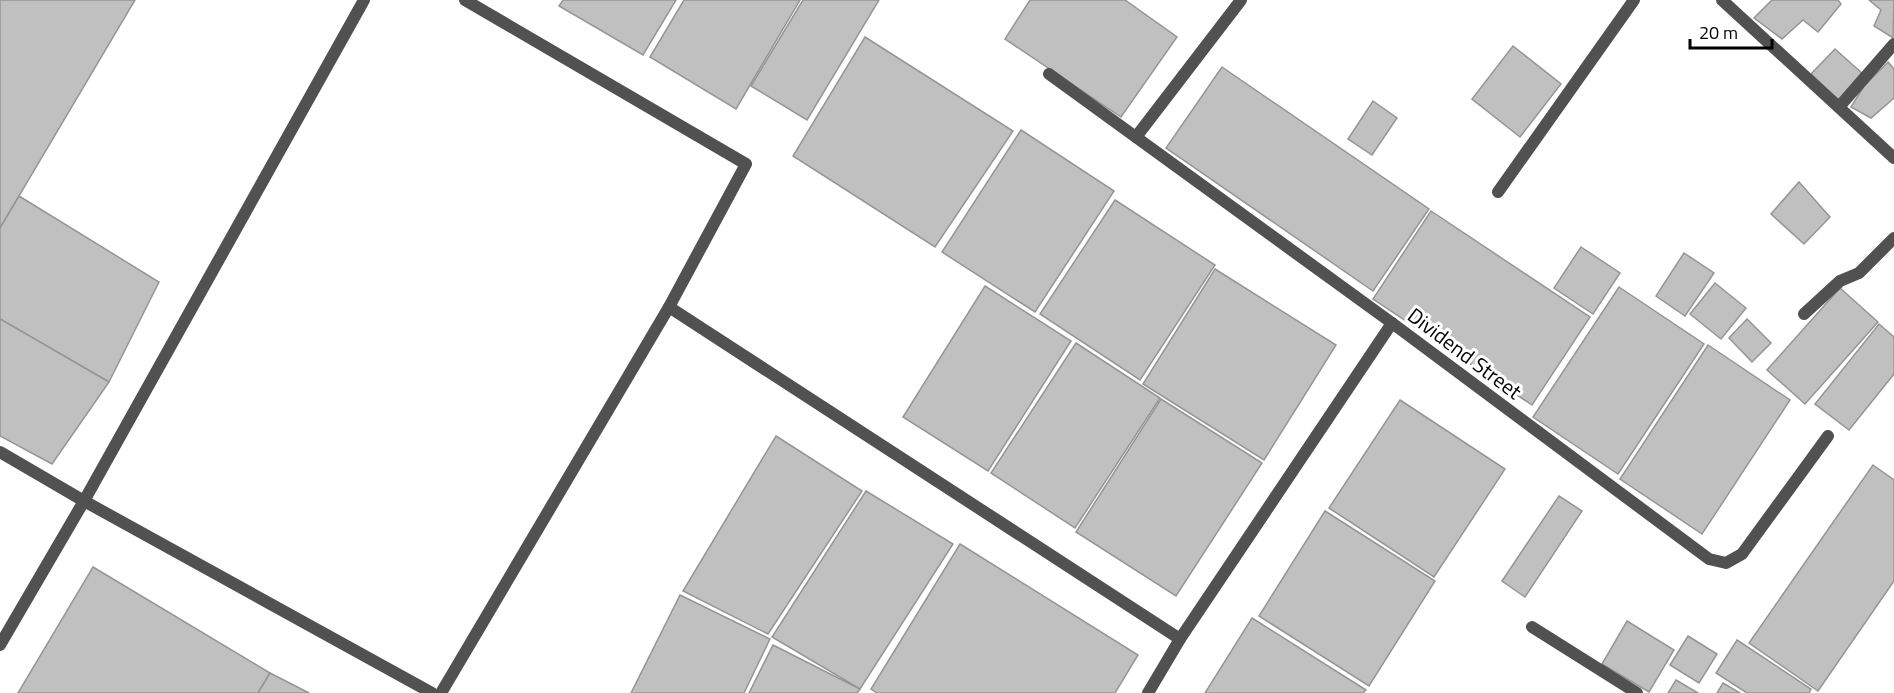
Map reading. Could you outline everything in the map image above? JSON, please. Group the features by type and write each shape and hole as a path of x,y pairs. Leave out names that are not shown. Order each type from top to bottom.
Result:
{"street":[{"path":"0,645 84,501 364,0"},
{"path":"441,693 669,308 746,164 465,0"},
{"path":"1136,137 1241,0"},
{"path":"1498,192 1634,0"},
{"path":"1722,0 1894,158"},
{"path":"1839,107 1894,44"},
{"name":"Dividend Street","path":"1049,74 1392,323 1709,559 1726,563 1742,554 1828,436"},
{"path":"1804,314 1840,281 1858,273 1894,238"},
{"path":"669,308 1180,639"},
{"path":"1148,693 1180,639 1392,323"},
{"path":"0,452 84,501 432,693"},
{"path":"1532,627 1637,693"}],"building":[{"path":"0,0 135,0 0,228"},
{"path":"563,0 676,0 643,55 559,6"},
{"path":"684,0 800,0 736,109 650,57"},
{"path":"803,0 879,0 807,120 751,86"},
{"path":"1030,0 1125,0 1177,37 1121,117 1005,39"},
{"path":"1772,0 1838,0 1841,4 1818,32 1803,20 1782,39 1754,18"},
{"path":"1869,0 1894,0 1893,38 1874,26 1881,10"},
{"path":"865,37 1013,131 935,247 793,156"},
{"path":"1513,46 1561,84 1520,137 1472,99"},
{"path":"1835,49 1863,74 1838,102 1811,74"},
{"path":"1888,62 1894,69 1894,98 1871,118 1851,107 1864,86"},
{"path":"1222,67 1429,209 1373,291 1166,148"},
{"path":"1373,101 1397,118 1372,155 1348,139"},
{"path":"1021,130 1114,191 1035,312 942,252"},
{"path":"1799,182 1830,217 1804,244 1771,214"},
{"path":"19,196 159,282 109,382 0,319 0,228"},
{"path":"1115,200 1215,265 1140,380 1040,314"},
{"path":"1431,211 1590,317 1532,405 1373,299"},
{"path":"1581,247 1620,273 1593,314 1554,288"},
{"path":"1684,253 1714,273 1685,316 1656,296"},
{"path":"1215,269 1336,345 1264,460 1143,384"},
{"path":"1715,283 1746,308 1721,339 1690,314"},
{"path":"985,286 1071,341 988,471 903,417"},
{"path":"1619,287 1704,344 1618,474 1533,417"},
{"path":"1840,288 1878,322 1805,404 1767,370"},
{"path":"0,319 109,382 52,464 0,436"},
{"path":"1747,319 1771,343 1752,362 1729,338"},
{"path":"1879,324 1894,337 1894,374 1849,430 1815,404"},
{"path":"1076,343 1160,398 1075,528 991,473"},
{"path":"1708,345 1790,400 1702,534 1620,479"},
{"path":"1161,399 1262,463 1176,596 1076,532"},
{"path":"1400,400 1505,469 1434,577 1329,508"},
{"path":"776,436 862,491 768,634 683,591"},
{"path":"1873,465 1894,480 1894,581 1818,691 1749,643"},
{"path":"866,491 953,544 860,689 772,637"},
{"path":"1559,496 1582,511 1525,597 1502,581"},
{"path":"1325,511 1435,581 1369,686 1259,616"},
{"path":"960,544 1138,655 1115,693 877,693 871,689"},
{"path":"93,567 270,673 258,693 18,693"},
{"path":"680,595 770,639 744,693 631,693"},
{"path":"1252,618 1366,690 1363,693 1205,693"},
{"path":"1627,621 1674,650 1649,692 1602,664"},
{"path":"1688,636 1717,654 1699,683 1670,665"},
{"path":"1737,640 1811,689 1809,693 1747,693 1716,673"},
{"path":"773,645 860,689 857,693 749,693"},
{"path":"270,673 309,693 258,693"},
{"path":"1676,680 1698,693 1668,693"},
{"path":"1723,683 1740,693 1717,693"}]}
